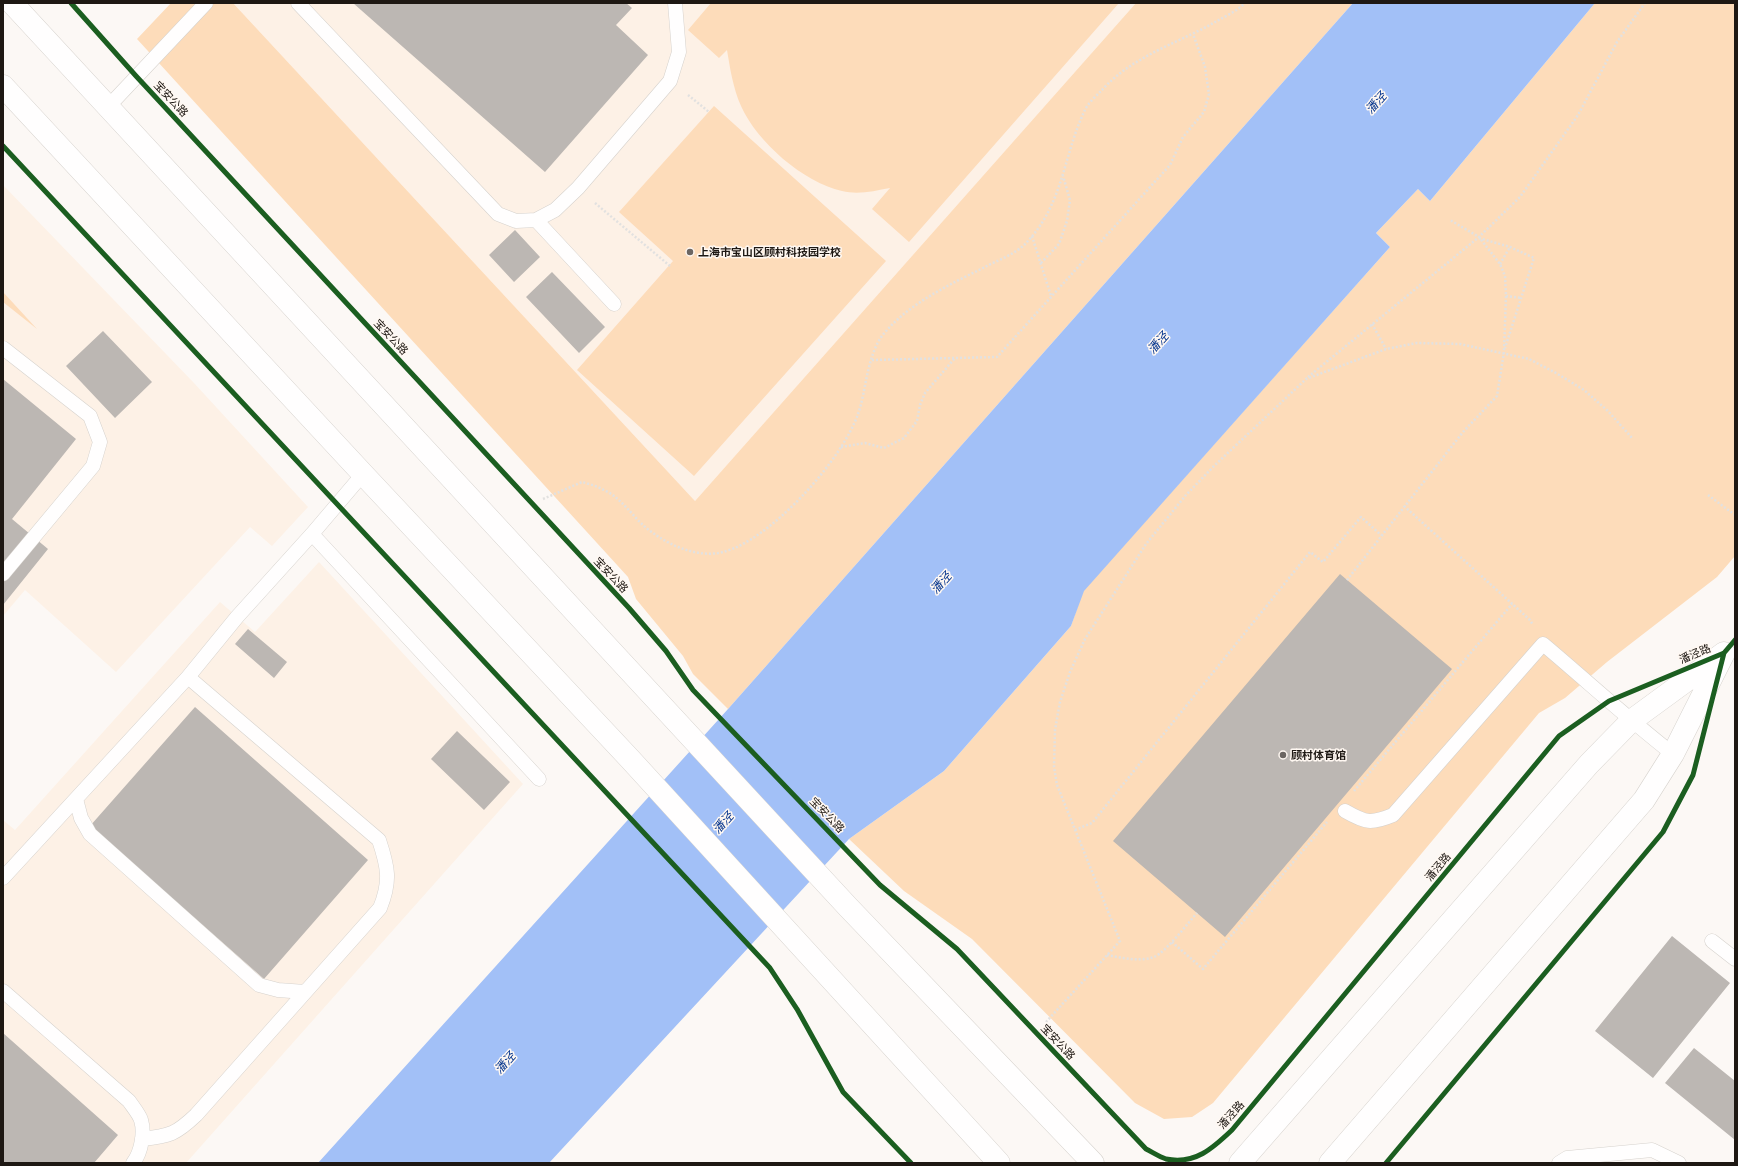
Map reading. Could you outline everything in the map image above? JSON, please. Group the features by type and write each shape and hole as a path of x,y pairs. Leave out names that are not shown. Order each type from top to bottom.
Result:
{"main road":[{"path":"12,3 106,108 848,907 1093,1163"},
{"path":"3,86 630,759 999,1163"},
{"name":"潘泾路","path":"1240,1163 1589,764 1631,721 1732,651"},
{"name":"潘泾路","path":"1330,1163 1644,800 1673,754 1732,651"}],"lane":[{"path":"106,108 206,3"},
{"path":"298,3 498,214 516,221 536,220 555,210 578,188 670,80 679,52 675,3"},
{"path":"536,220 614,304"},
{"path":"3,348 90,416 100,442 93,466 3,574"},
{"path":"3,878 188,677 237,617 312,534 363,474"},
{"path":"312,534 539,779"},
{"path":"1345,811 1360,820 1376,822 1393,815 1543,644 1592,685 1631,721 1673,754"},
{"path":"142,1139 167,1136 180,1130 196,1115 380,908 387,891 387,864 378,840 188,677"},
{"path":"76,799 81,818 90,834 259,985 278,990 305,992"},
{"path":"1712,940 1735,959"},
{"path":"3,991 129,1101 141,1119 142,1139 136,1160 133,1163"},
{"path":"1559,1163 1567,1158 1652,1150 1679,1163"}],"path":[{"path":"544,499 582,482 605,490 622,502 644,526 681,548 703,553 722,552 744,543 770,526 815,482 841,447 858,414 863,388 879,339 894,321 944,288 1025,245 1041,227 1054,202 1084,110 1104,87 1130,66 1193,34 1245,3"},
{"path":"1046,1022 1120,941 1057,785 1054,767 1055,730 1060,702 1085,638 1146,544 1186,495 1213,467 1306,379 1479,238 1520,197 1578,114 1617,42 1645,3"},
{"path":"872,360 997,357 1170,165 1182,137 1204,112 1209,94 1205,67 1193,34"},
{"path":"1041,264 1059,244 1067,221 1070,200 1063,176"},
{"path":"578,188 670,266"},
{"path":"1450,220 1479,238 1510,247 1534,258 1504,352"},
{"path":"1032,236 1051,296"},
{"path":"1347,580 1463,432 1497,396 1504,352 1506,296 1505,276 1500,264 1479,238"},
{"path":"1500,264 1510,247"},
{"path":"1506,296 1521,298"},
{"path":"1372,324 1386,349"},
{"path":"1306,379 1386,349 1417,343 1453,344 1504,352 1529,359 1584,390 1608,411 1632,438"},
{"path":"841,447 865,443 884,448 904,438 917,421 920,405 925,393 954,358"},
{"path":"1708,495 1735,516"},
{"path":"1404,506 1530,620 1543,644"},
{"path":"1075,830 1092,823 1310,552 1323,562 1361,517 1381,535"},
{"path":"1108,955 1134,959 1154,957 1172,942 1197,913"}],"shaded area":[{"path":"171,3 233,3 695,501 1136,3 1353,3 728,709 693,674 683,656 636,599 628,577 137,39"},
{"name":"上海市宝山区顾村科技园学校","path":"233,3 1136,3 695,501"},
{"path":"711,3 1119,3 909,242 872,209 890,188 854,193 827,186 797,170 783,159 758,133 748,120 738,99 732,78 727,50 719,58 688,30"},
{"path":"1595,3 1735,3 1735,556 1717,577 1607,662 1565,698 1539,713 1213,1103 1192,1117 1164,1119 1135,1103 972,939 904,891 849,839 944,771 1071,626 1083,591 1390,247 1376,233 1418,189 1430,201"},
{"path":"714,106 886,261 694,476 577,370 673,261 619,212"},
{"path":"3,185 194,383 308,507 272,546 250,527 116,672 25,590 3,616"},
{"path":"3,292 37,329 3,302"},
{"path":"319,562 523,784 186,1163 3,1163 3,820 15,830 220,602 255,632"}],"water":[{"name":"潘泾","path":"1353,3 1595,3 1430,201 1418,189 1376,233 1390,247 1084,591 1071,626 944,771 849,839 549,1163 318,1163 728,709"}],"building":[{"path":"353,3 626,3 632,8 616,25 648,55 545,172"},
{"path":"515,230 540,257 514,282 489,255"},
{"path":"552,272 605,327 579,353 526,297"},
{"path":"103,331 152,382 115,418 66,366"},
{"path":"3,379 76,439 12,519 48,549 3,605"},
{"name":"顾村体育馆","path":"1340,574 1452,669 1225,937 1113,841"},
{"path":"248,629 287,662 274,678 235,644"},
{"path":"195,707 368,860 264,979 90,826"},
{"path":"457,731 510,782 484,810 431,759"},
{"path":"1672,936 1730,983 1653,1078 1595,1031"},
{"path":"3,1033 118,1135 94,1163 3,1163"},
{"path":"1694,1048 1735,1081 1735,1140 1665,1083"}],"cycle path":[{"name":"宝安公路","path":"71,3 136,76 629,608 666,651 693,690 880,885 957,949 1146,1149 1166,1159 1186,1160 1203,1154 1232,1130 1559,736 1609,701 1724,653"},
{"path":"3,146 770,968 797,1009 843,1092 911,1163"},
{"path":"1386,1163 1663,832 1693,775 1724,653 1735,640"}],"place":[{"name":"上海市宝山区顾村科技园学校","path":"690,252"},
{"name":"顾村体育馆","path":"1283,755"}]}
